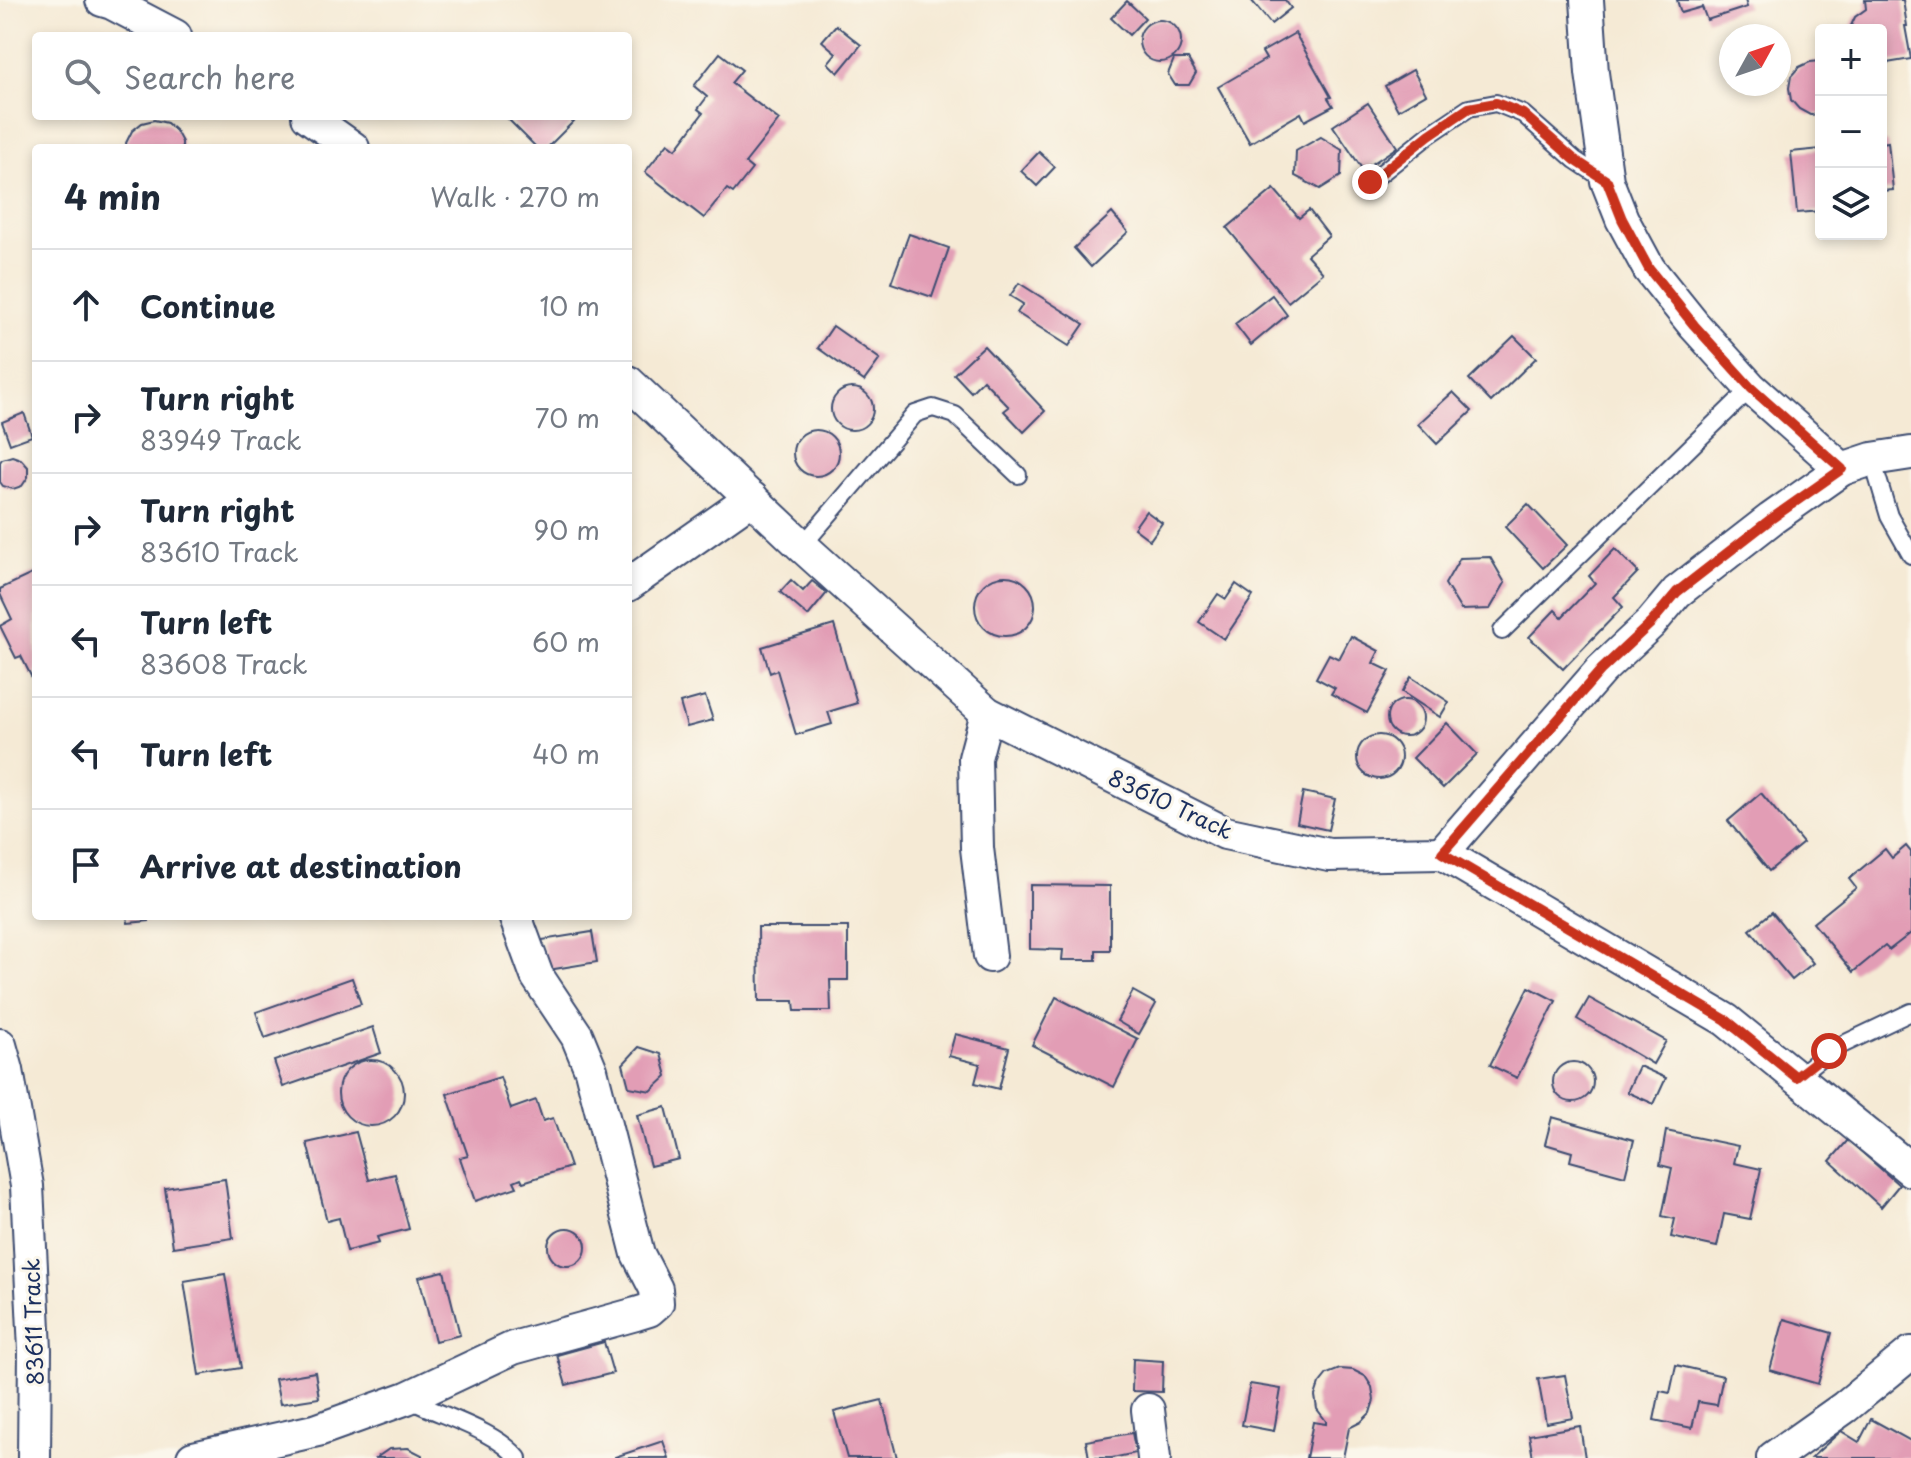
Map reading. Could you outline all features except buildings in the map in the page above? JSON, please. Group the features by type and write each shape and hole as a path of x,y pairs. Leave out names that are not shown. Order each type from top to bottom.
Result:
{"street":[{"path":"102,0 167,32"},
{"path":"1587,0 1592,73 1607,181 1622,219 1649,269 1751,388 1842,469"},
{"path":"314,120 347,144"},
{"name":"83610 Track","path":"632,386 802,546 987,713 1225,833 1329,855 1442,853"},
{"path":"1911,453 1872,459 1842,469 1677,592 1651,623 1601,670 1442,853 1726,1020 1911,1170"},
{"path":"632,582 752,498"},
{"path":"987,713 975,758 977,848 990,956"},
{"path":"193,1458 318,1430 407,1398 513,1348 649,1310 657,1303 656,1289 638,1254 591,1070 577,1036 537,976 516,920"},
{"name":"83611 Track","path":"0,1045 27,1186 35,1350 34,1458"},
{"path":"1773,1458 1845,1407 1911,1353"},
{"path":"1148,1410 1154,1458"}],"lane":[{"path":"1370,182 1469,108 1496,103 1523,114 1575,160 1607,181"},
{"path":"1502,631 1751,388"},
{"path":"802,546 915,414 933,408 955,415 1018,475"},
{"path":"1872,459 1889,516 1911,555"},
{"path":"1796,1077 1829,1051 1911,1012"},
{"path":"407,1398 484,1433 511,1449 518,1458"}],"route":[{"path":"1370,182 1469,108 1496,103 1523,114 1547,138 1607,181 1622,219 1649,269 1694,325 1751,388 1842,469 1677,592 1651,623 1601,670 1442,853 1726,1020 1796,1077 1829,1051"}]}
